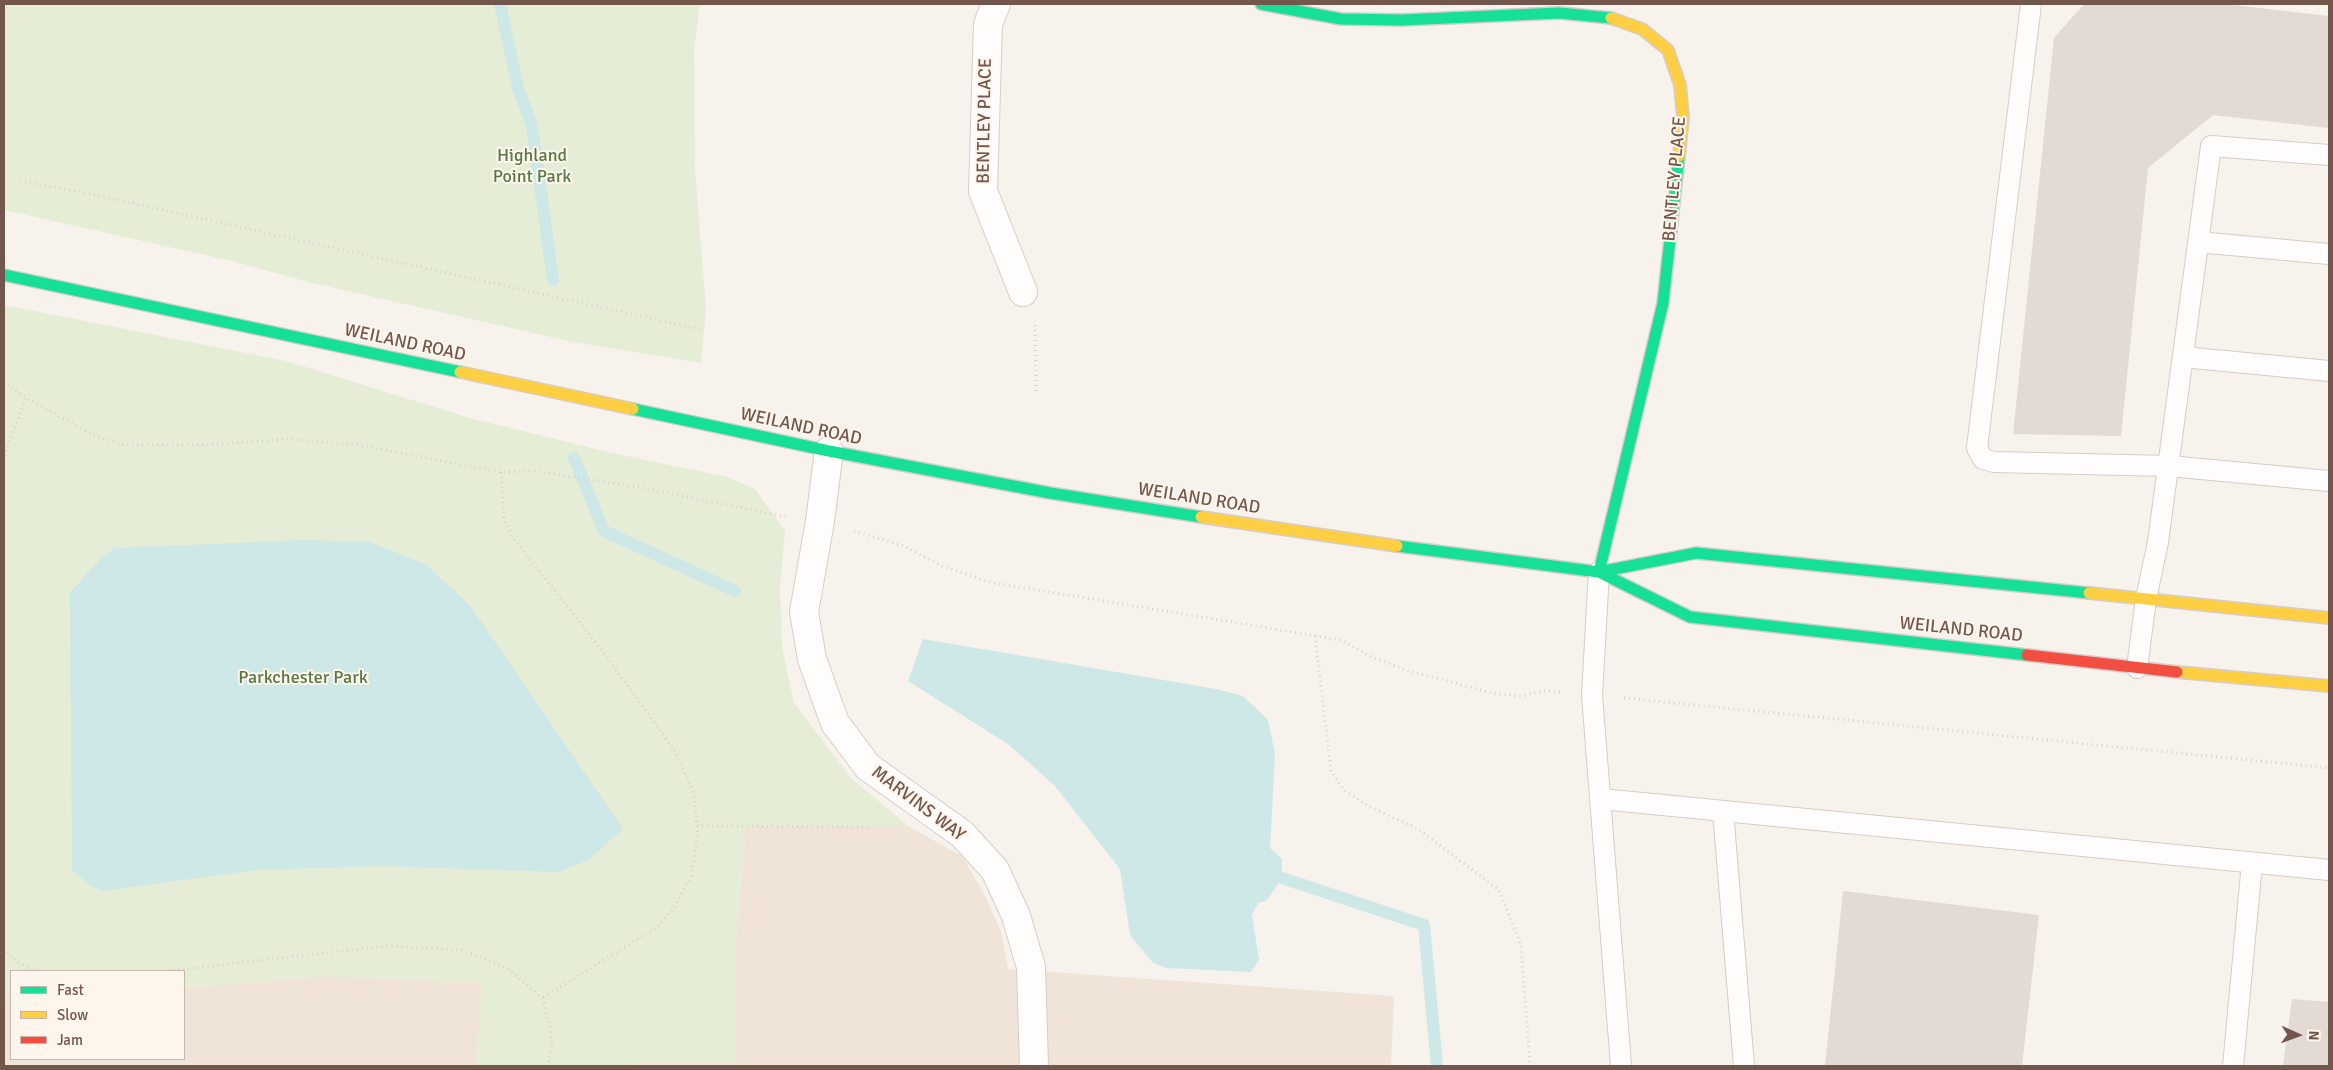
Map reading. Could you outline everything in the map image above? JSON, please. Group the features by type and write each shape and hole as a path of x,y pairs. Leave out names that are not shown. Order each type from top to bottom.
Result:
{"main road":[{"name":"BENTLEY PLACE","path":"1261,4 1285,10 1342,19 1402,20 1559,14 1604,16 1642,29 1668,50 1680,85 1683,117 1663,303 1599,572"},
{"name":"WEILAND ROAD","path":"4,275 829,451 1050,493 1285,531 1599,572 1696,553 2329,618"},
{"name":"WEILAND ROAD","path":"1599,572 1690,617 2137,668 2329,686"}],"street":[{"name":"BENTLEY PLACE","path":"996,4 988,24 983,191 1023,292"},
{"name":"MARVINS WAY","path":"829,451 820,521 804,612 812,660 835,723 868,767 962,834 995,870 1016,916 1031,967 1034,1066"}],"lane":[{"path":"2031,4 1977,448 1983,459 1994,462 2169,466 2329,481"},
{"path":"2137,668 2146,599 2158,542 2169,466 2211,146 2329,155"},
{"path":"2198,242 2329,254"},
{"path":"2183,357 2329,371"},
{"path":"1599,572 1592,695 1621,1066"},
{"path":"1601,799 2329,870"},
{"path":"1723,811 1744,1066"},
{"path":"2233,1066 2252,863"}],"path":[{"path":"20,181 91,194 704,330"},
{"path":"1023,292 1035,314 1036,395"},
{"path":"4,381 26,398 94,435 124,445 204,445 288,439 374,447 501,472 535,471 644,488 772,515 820,521 904,546 942,566 989,582 1341,640 1370,656 1406,670 1492,693 1520,696 1545,691 1592,695 2329,768"},
{"path":"4,466 5,453 26,398"},
{"path":"501,472 504,520 513,538 605,654 674,750 694,793 698,835 691,876 675,907 656,928 542,998"},
{"path":"1315,636 1331,771 1345,791 1370,807 1418,828 1498,890 1521,945 1530,1066"},
{"path":"697,826 869,827"},
{"path":"177,970 385,946 462,950 507,968 542,998 550,1025 552,1044 548,1066"},
{"path":"4,948 18,962 35,970"}],"shaded area":[{"path":"746,826 908,826 962,856 984,894 1001,931 1008,969 1394,996 1391,1066 630,1066 638,1062 735,1062 735,948"},
{"path":"329,976 483,983 476,1066 4,1066 4,1001 10,1000 10,1060 185,1060 185,988"}],"green space":[{"name":"Highland Point Park","path":"4,4 700,4 694,49 695,169 706,309 701,363 573,342 308,282 232,261 4,210"},
{"name":"Parkchester Park","path":"4,305 286,361 470,418 612,453 727,477 755,489 785,531 780,588 782,647 794,703 851,778 908,826 746,827 735,948 735,1062 638,1062 630,1066 476,1066 482,983 329,976 185,988 185,970 10,970 10,1000 4,1001"}],"water":[{"path":"305,540 370,542 427,565 471,607 623,829 588,860 558,872 379,866 256,870 103,891 91,886 72,870 70,593 101,558 115,548"},
{"path":"923,639 1216,689 1243,696 1268,720 1275,754 1270,848 1282,859 1282,878 1267,900 1258,903 1252,915 1259,960 1251,972 1166,968 1153,963 1130,935 1120,869 1055,786 1008,744 908,681"}],"building":[{"path":"2084,4 2224,4 2329,16 2329,128 2213,115 2148,168 2121,436 2013,434 2054,38"},
{"path":"1843,891 2039,915 2022,1066 1825,1066"},
{"path":"2292,999 2329,1002 2329,1066 2283,1066"}],"waterway":[{"path":"500,4 518,88 532,126 553,280"},
{"path":"574,458 604,531 735,591"},
{"path":"1282,878 1424,925 1437,1066"}],"traffic: fast":[{"path":"1261,4 1341,19 1402,20 1559,13 1611,18"},
{"path":"1599,572 1663,303 1679,156"},
{"path":"4,275 460,372"},
{"path":"633,409 829,451 1050,493 1201,517"},
{"path":"1397,546 1599,572 1696,553 2089,593"},
{"path":"1599,572 1690,617 2027,655"}],"traffic: slow":[{"path":"1611,18 1642,29 1668,50 1680,85 1683,117 1679,156"},
{"path":"460,372 633,409"},
{"path":"1201,517 1397,546"},
{"path":"2089,593 2329,618"},
{"path":"2177,672 2329,686"}],"traffic: jam":[{"path":"2027,655 2177,672"}]}
